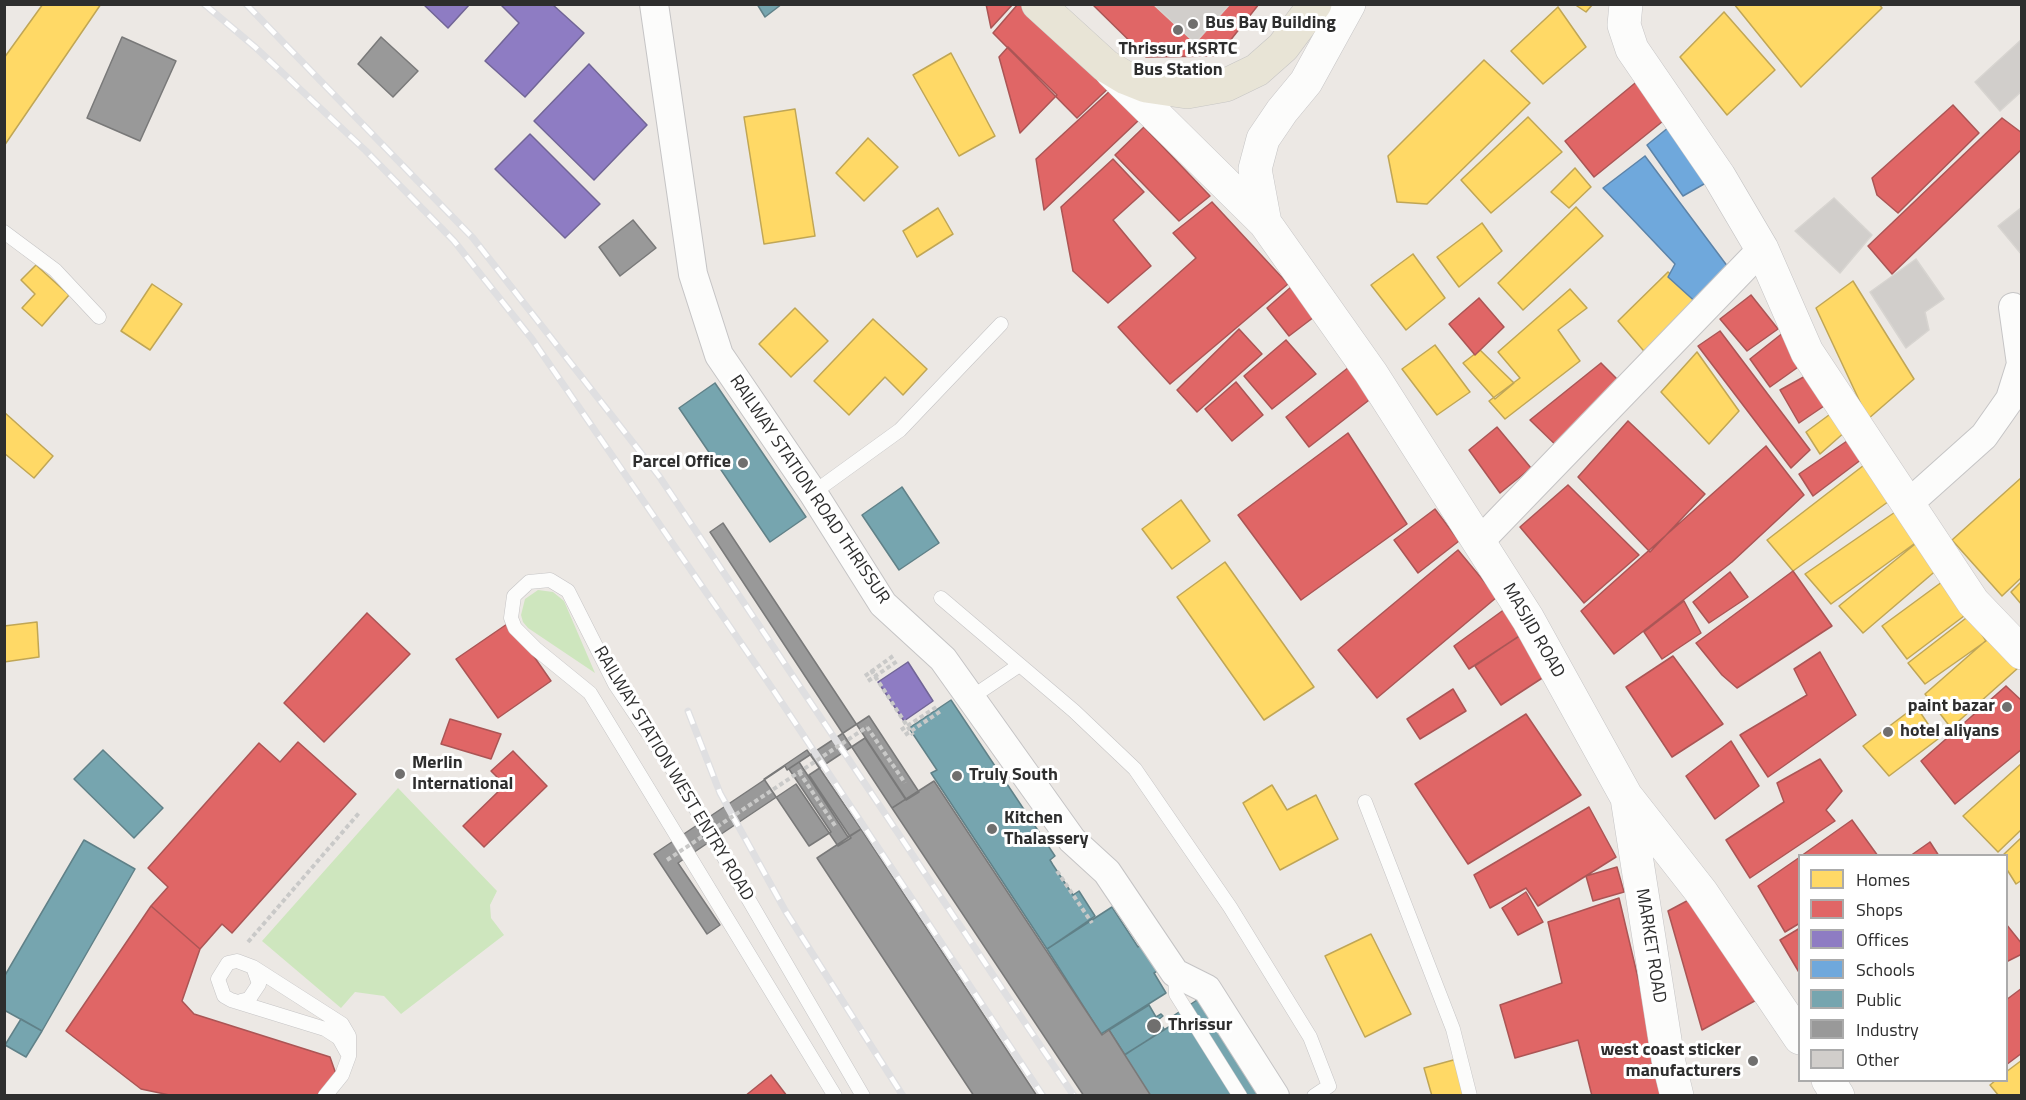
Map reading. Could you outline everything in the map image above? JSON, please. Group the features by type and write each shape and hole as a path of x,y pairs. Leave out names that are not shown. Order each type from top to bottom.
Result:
{"main road":[{"path":"1038,4 1106,66 1146,86 1166,91 1187,92 1226,85 1257,70 1271,59 1315,4"}],"street":[{"name":"RAILWAY STATION ROAD THRISSUR","path":"654,4 693,274 719,355 813,493 883,604 943,659 1072,840 1107,872 1175,973 1207,989 1275,1095"},
{"path":"1265,223 1255,170 1263,139 1306,82 1349,4"},
{"path":"1626,4 1624,25 1632,49 1719,176 1762,249 1807,352 1973,602 2022,653"},
{"path":"1106,66 1265,223"},
{"name":"MASJID ROAD","path":"1265,223 1371,373 1528,619 1626,796 1702,893 1798,1035"},
{"path":"1479,542 1762,249"},
{"path":"1908,504 1984,436 2010,399 2021,364 2013,307"},
{"name":"MARKET ROAD","path":"1626,796 1668,1059 1677,1095"},
{"path":"1829,1082 1838,1095"}],"lane":[{"path":"4,232 55,270 99,317"},
{"path":"813,493 900,430 1001,324"},
{"name":"RAILWAY STATION WEST ENTRY ROAD","path":"835,1095 590,693 515,628 511,618 514,596 529,582 550,580 568,591 615,684 675,773 863,1095"},
{"path":"941,598 1018,666 1074,711 1135,769 1230,907 1310,1037 1329,1086 1314,1095"},
{"path":"972,698 1018,666"},
{"path":"1365,802 1453,1029 1470,1095"},
{"path":"325,1095 342,1075 349,1056 349,1036 342,1024 253,967 237,961 228,963 218,979 224,996 325,1029 339,1038 349,1056"},
{"path":"241,1001 249,999 259,984 253,967"},
{"path":"1175,973 1176,994 1240,1095"}],"path":[{"path":"865,676 901,651"},
{"path":"868,681 905,656"},
{"path":"871,670 913,735"},
{"path":"901,730 938,706"},
{"path":"905,735 941,711"},
{"path":"667,860 867,727 905,783"},
{"path":"799,772 836,827"},
{"path":"237,961 248,941 359,813"}],"green space":[{"path":"538,590 553,592 564,601 595,673 528,628 523,622 521,615 525,599"},
{"path":"398,788 497,891 490,905 491,918 504,935 401,1014 384,996 355,992 341,1008 262,941"}],"building: Homes":[{"path":"43,4 101,4 4,146 4,58"},
{"path":"1574,4 1593,4 1586,12"},
{"path":"1734,4 1879,4 1882,8 1801,87"},
{"path":"1558,7 1586,47 1543,84 1511,51"},
{"path":"1724,12 1775,70 1727,115 1680,57"},
{"path":"951,53 995,136 959,156 913,75"},
{"path":"1484,60 1530,103 1427,204 1397,202 1388,156"},
{"path":"795,109 815,236 764,244 744,117"},
{"path":"1528,117 1562,152 1491,213 1461,180"},
{"path":"868,138 898,167 864,201 836,173"},
{"path":"1575,168 1591,187 1569,208 1551,192"},
{"path":"1576,207 1603,236 1523,310 1498,283"},
{"path":"938,208 953,234 917,257 903,231"},
{"path":"1482,223 1502,251 1459,287 1437,257"},
{"path":"1413,254 1445,298 1406,330 1371,285"},
{"path":"36,265 69,295 42,326 22,308 35,294 21,280"},
{"path":"1668,272 1699,301 1649,357 1618,321"},
{"path":"1853,281 1914,379 1868,419 1816,308"},
{"path":"152,284 182,304 150,350 121,331"},
{"path":"1570,289 1587,308 1558,330 1580,361 1505,419 1489,401 1520,378 1498,352"},
{"path":"795,308 828,341 791,377 759,344"},
{"path":"873,319 927,369 903,395 885,377 849,415 814,381"},
{"path":"1435,345 1470,392 1437,415 1402,369"},
{"path":"1480,350 1514,383 1495,399 1463,363"},
{"path":"1697,352 1739,411 1709,444 1661,392"},
{"path":"4,412 53,456 34,478 4,453"},
{"path":"1833,412 1846,431 1820,454 1806,432"},
{"path":"1868,462 1896,496 1793,571 1767,540"},
{"path":"2022,477 2022,577 2002,596 1952,540"},
{"path":"1181,500 1210,541 1172,569 1142,529"},
{"path":"1901,508 1925,536 1831,604 1805,574"},
{"path":"1925,536 1946,562 1863,633 1839,606"},
{"path":"1225,562 1314,687 1264,720 1177,597"},
{"path":"1946,579 1968,613 1907,659 1882,626"},
{"path":"2022,581 2022,605 2011,592"},
{"path":"1970,615 1986,641 1925,684 1908,663"},
{"path":"37,622 39,657 4,662 4,626"},
{"path":"1990,637 2018,668 1951,728 1925,694"},
{"path":"1916,706 1938,739 1889,776 1863,746"},
{"path":"2022,763 2022,829 1998,852 1963,816"},
{"path":"1272,785 1287,810 1316,795 1338,839 1280,870 1243,803"},
{"path":"2022,837 2022,880 2016,884 2008,871 2008,854 2004,854"},
{"path":"1371,934 1411,1014 1365,1037 1325,956"},
{"path":"1457,1059 1466,1096 1432,1096 1424,1068"},
{"path":"2022,1060 2022,1096 1999,1096 1990,1085 1994,1082 2008,1082 2008,1070"}],"building: Shops":[{"path":"986,4 1013,4 991,28"},
{"path":"1018,4 1027,4 1115,82 1077,118 993,33"},
{"name":"Thrissur KSRTC Bus Station","path":"1092,4 1259,4 1218,56 1146,57"},
{"path":"1008,47 1057,95 1020,133 999,57"},
{"path":"1640,79 1668,117 1594,177 1565,141"},
{"path":"1112,89 1139,120 1044,210 1036,159"},
{"path":"1953,105 1979,133 1898,213 1877,195 1872,178"},
{"path":"2002,118 2022,133 2022,149 1892,274 1868,246"},
{"path":"1144,127 1210,196 1179,221 1115,155"},
{"path":"1113,159 1144,192 1113,220 1151,266 1108,303 1073,271 1061,207"},
{"path":"1212,202 1288,284 1170,384 1118,327 1196,258 1173,233"},
{"path":"1291,287 1314,317 1289,336 1267,308"},
{"path":"1751,295 1778,329 1747,351 1720,319"},
{"path":"1479,298 1504,327 1475,355 1449,324"},
{"path":"1239,329 1262,354 1197,412 1177,390"},
{"path":"1720,331 1810,450 1791,468 1698,346"},
{"path":"1784,332 1801,365 1770,387 1750,359"},
{"path":"1286,340 1316,374 1272,409 1244,376"},
{"path":"1601,363 1627,389 1564,453 1530,420"},
{"path":"1349,367 1373,397 1309,447 1286,417"},
{"path":"1809,374 1827,404 1799,423 1780,390"},
{"path":"1236,382 1263,415 1232,441 1205,409"},
{"path":"1628,421 1705,494 1650,552 1578,477"},
{"path":"1497,427 1531,468 1500,493 1469,450"},
{"path":"1348,433 1407,524 1301,600 1238,515"},
{"path":"1847,441 1862,459 1813,496 1799,474"},
{"path":"1766,446 1804,495 1732,562 1614,654 1581,611"},
{"path":"1568,485 1639,555 1584,603 1520,527"},
{"path":"1435,509 1459,541 1418,573 1394,540"},
{"path":"1458,550 1497,597 1377,698 1338,650"},
{"path":"1793,571 1832,626 1737,688 1722,675 1696,643"},
{"path":"1730,572 1748,597 1709,623 1693,602"},
{"path":"1684,601 1701,633 1662,659 1644,632"},
{"path":"1509,606 1527,631 1469,669 1454,646"},
{"path":"367,613 410,654 324,742 284,703"},
{"path":"510,622 551,681 498,718 456,659"},
{"path":"1528,630 1553,671 1501,705 1475,666"},
{"path":"1820,652 1856,715 1768,777 1740,735 1807,695 1794,669"},
{"path":"1673,656 1723,724 1672,757 1626,687"},
{"path":"2006,686 2022,701 2022,749 1955,804 1921,761"},
{"path":"1453,689 1466,711 1420,739 1407,719"},
{"path":"1526,714 1581,795 1468,864 1415,784"},
{"path":"450,719 501,734 491,759 441,744"},
{"path":"1731,741 1759,786 1715,819 1686,776"},
{"path":"298,742 356,794 232,933 222,924 200,949 151,906 168,887 148,868 259,743 280,762"},
{"path":"513,751 547,786 484,847 463,826 505,785 491,771"},
{"path":"1820,759 1842,791 1826,810 1835,821 1750,878 1726,840 1784,802 1777,783"},
{"path":"1589,807 1616,857 1538,906 1526,888 1490,908 1474,875"},
{"path":"1852,820 1877,854 1804,854"},
{"path":"1930,842 1938,854 1913,854"},
{"path":"1798,858 1798,924 1785,932 1758,886"},
{"path":"1617,867 1624,892 1593,901 1586,876"},
{"path":"1526,892 1543,922 1518,935 1502,908"},
{"path":"1698,895 1760,998 1702,1030 1668,911"},
{"path":"1619,898 1666,1096 1592,1096 1578,1040 1515,1058 1500,1005 1562,983 1548,922"},
{"path":"151,906 200,949 182,1001 194,1014 330,1057 337,1077 322,1096 174,1096 141,1089 66,1031"},
{"path":"2008,926 2022,944 2022,954 2008,961"},
{"path":"1798,929 1798,971 1780,940"},
{"path":"2022,988 2022,1053 2008,1064 2008,998"},
{"path":"771,1075 787,1096 745,1096"}],"building: Offices":[{"path":"423,4 470,4 448,28"},
{"path":"500,4 552,4 584,33 525,97 485,61 519,23"},
{"path":"589,64 647,125 594,180 534,121"},
{"path":"530,134 600,204 565,238 495,169"},
{"path":"908,662 933,701 904,721 878,682"}],"building: Schools":[{"path":"1669,127 1711,180 1683,196 1647,145"},
{"path":"1645,156 1731,271 1700,306 1668,277 1675,264 1603,188"}],"building: Public":[{"path":"757,4 782,4 765,17"},
{"name":"Parcel Office","path":"715,383 806,517 770,542 679,408"},
{"path":"902,487 939,543 899,570 862,515"},
{"path":"951,700 1055,856 1050,860 1073,895 1079,891 1095,916 1047,949 931,773 937,770 909,728"},
{"path":"103,750 163,808 134,838 74,779"},
{"path":"84,840 135,869 42,1031 4,1010 4,977"},
{"path":"1112,907 1138,947 1145,942 1162,968 1154,973 1166,993 1101,1034 1047,949"},
{"path":"1203,996 1268,1096 1146,1096 1121,1057 1175,1023 1173,1016"},
{"path":"1149,1005 1156,1017 1161,1014 1163,1016 1158,1020 1164,1029 1125,1055 1109,1030"},
{"path":"21,1019 42,1031 26,1057 5,1045"}],"building: Industry":[{"path":"122,37 176,61 140,141 87,118"},
{"path":"381,37 418,71 393,97 358,64"},
{"path":"633,220 656,248 620,276 599,247"},
{"path":"723,523 906,799 892,808 710,532"},
{"path":"869,716 919,792 906,800 865,738 809,775 851,838 838,846 796,784 678,863 720,925 707,934 654,854 785,766 787,770"},
{"path":"807,750 861,829 848,837 799,762 789,769 831,832 809,846 764,779"},
{"path":"934,781 1102,1035 1109,1030 1151,1096 1084,1096 892,808"},
{"path":"861,829 1037,1096 974,1096 817,858"}],"building: Other":[{"name":"Bus Bay Building","path":"1153,4 1230,4 1195,43"},
{"path":"2022,39 2022,91 2000,111 1975,82"},
{"path":"1834,198 1872,235 1840,273 1795,231"},
{"path":"2022,207 2022,255 1998,226"},
{"path":"1916,259 1944,299 1925,312 1929,330 1906,348 1870,292"}],"railway":[{"path":"204,4 255,47 366,151 454,241 532,339 774,691 1043,1096"},
{"path":"246,4 473,238 659,476 1074,1096"},
{"path":"688,711 720,793 786,912 903,1096"}],"place":[{"name":"Bus Bay Building","path":"1193,24"},
{"name":"Thrissur KSRTC Bus Station","path":"1178,30"},
{"name":"Parcel Office","path":"743,463"},
{"name":"paint bazar","path":"2007,707"},
{"name":"hotel aliyans","path":"1888,732"},
{"name":"Merlin International","path":"400,774"},
{"name":"Truly South","path":"957,776"},
{"name":"Kitchen Thalassery","path":"992,829"},
{"name":"Thrissur","path":"1154,1026"},
{"name":"west coast sticker manufacturers","path":"1753,1061"}]}
